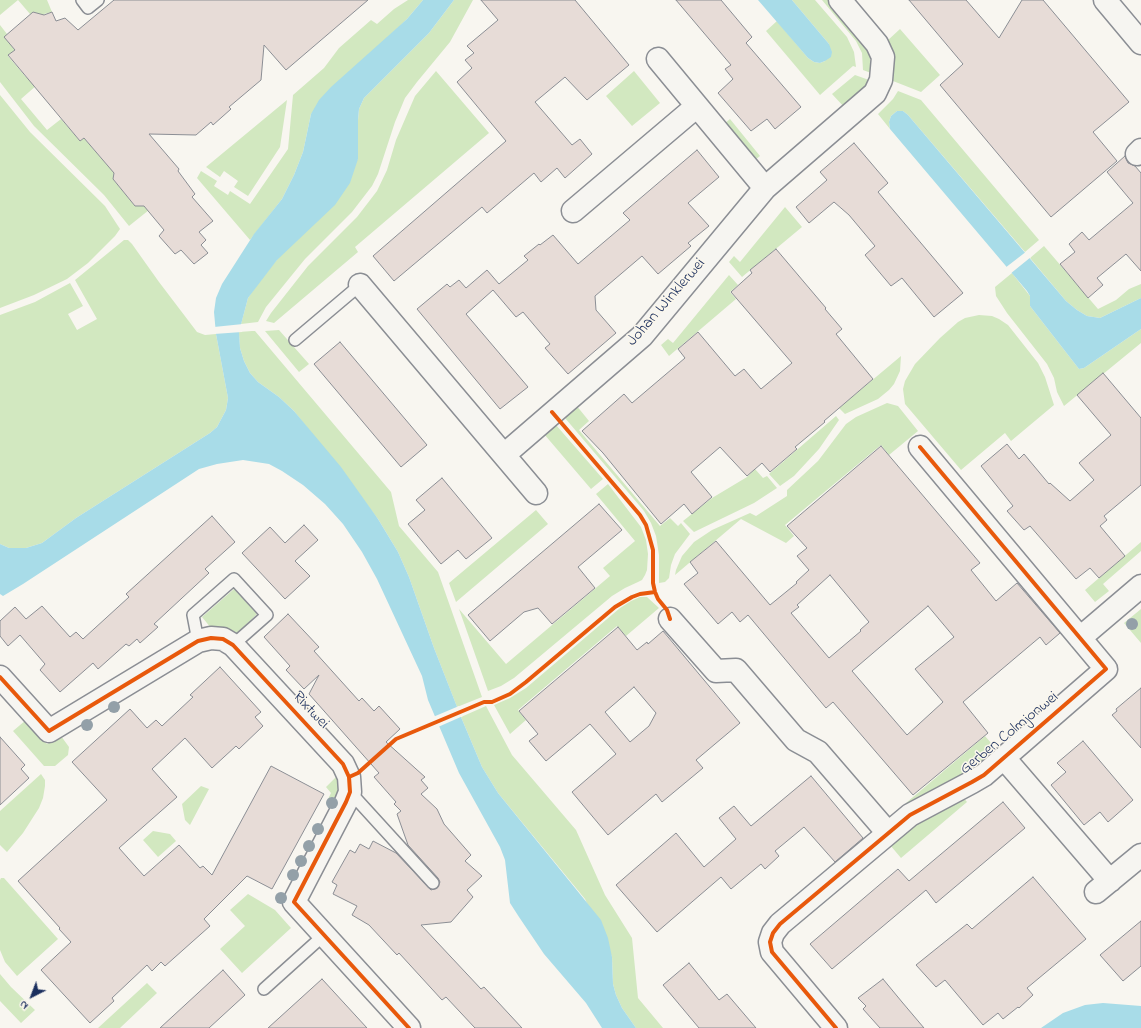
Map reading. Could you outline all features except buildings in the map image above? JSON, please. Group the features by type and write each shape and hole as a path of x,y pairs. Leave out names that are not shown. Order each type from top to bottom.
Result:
{"street":[{"name":"Johan Winklerwei","path":"504,455 642,336 765,188 868,100 875,92 881,80 883,57 877,44 840,0"},
{"path":"1105,0 1141,43"},
{"path":"658,59 765,188"},
{"path":"573,211 697,106"},
{"path":"360,285 536,494"},
{"name":"Gerben Colmjonwei","path":"836,1028 772,952 770,942 773,932 780,924 910,815 984,774 1106,669 920,447"},
{"path":"1080,638 1141,586"},
{"path":"670,619 716,671 736,670 796,740 818,752 888,833"},
{"name":"Rixtwei","path":"0,677 49,731 198,641 211,638 223,639 233,645 343,764 349,777 350,792"},
{"name":"Gerben Colmjonwei","path":"1004,758 1103,887 1141,855"},
{"path":"350,792 294,902 409,1028"}],"lane":[{"path":"82,0 88,8 98,0"},
{"path":"295,340 360,285"},
{"path":"198,641 194,615 234,579 267,615 233,645"},
{"path":"350,792 432,883"},
{"path":"264,989 324,935"}],"green space":[{"path":"0,0 18,0 0,15"},
{"path":"18,0 47,0 52,12 44,14 48,24 30,14"},
{"path":"408,0 423,0 407,19 311,114 303,152 294,175 282,199 250,240 197,178 201,171 217,181 214,186 228,195 230,191 250,204 288,149 293,95 324,68 339,48 371,20 377,24 394,9"},
{"path":"454,0 473,0 450,42 405,98 395,122 378,174 372,186 352,212 305,259 266,307 258,322 241,324 248,298 258,283 358,159 359,109 364,98 429,33"},
{"path":"792,0 815,0 847,37 854,52 856,67 853,66 820,95 766,31 777,21 808,58 814,62 820,63 825,61 829,44"},
{"path":"822,0 828,0 864,42 870,56 871,73 863,70 862,53 856,41"},
{"path":"0,25 7,34 6,39 15,50 8,56 25,76 37,85 21,99 47,130 61,119 80,141 84,138 109,167 121,169 113,176 113,179 135,206 139,206 143,203 149,210 129,226 104,195 34,126 0,82"},
{"path":"900,29 940,75 921,92 893,81 893,56 887,41"},
{"path":"436,71 489,133 355,247 358,252 274,323 266,321 308,266 357,217 377,191 387,170 396,140 415,96"},
{"path":"634,71 660,103 632,126 606,96"},
{"path":"855,75 869,80 866,87 845,108 832,94"},
{"path":"898,91 921,100 1039,240 1025,252 903,111 897,111 891,116 889,122 890,129 878,114 893,99"},
{"path":"0,95 30,132 105,206 120,229 88,263 67,279 34,295 0,308"},
{"path":"287,100 280,147 248,196 234,187 238,181 224,171 220,177 206,167"},
{"path":"730,119 760,156 755,160 724,124"},
{"path":"785,207 802,227 742,277 729,262 734,256 740,262"},
{"path":"124,240 128,240 132,244 197,332 205,335 216,334 228,398 226,410 217,427 210,433 76,518 42,543 26,548 9,548 0,544 0,315 35,302 70,283 83,306 68,314 77,330 97,319 75,280"},
{"path":"1044,246 1098,309 1116,300 1129,289 1141,284 1141,298 1100,318 1087,316 1066,301 1030,258"},
{"path":"1012,273 1030,296 1030,306 1079,369 1084,368 1141,329 1141,343 1064,406 1057,392 1054,378 1047,364 1007,313 996,296 995,287"},
{"path":"729,275 738,285 730,292 736,299 669,356 661,345 668,339 673,343"},
{"path":"979,315 992,316 1008,325 1038,363 1045,377 1054,405 1011,441 1005,433 961,470 905,404 903,389 905,381 915,364 940,338 958,322 965,318"},
{"path":"279,330 309,364 299,372 265,331"},
{"path":"255,331 391,492 399,526 438,572 482,697 457,707 409,577 398,552 378,519 294,411 279,397 258,382 250,373 240,348 239,332"},
{"path":"901,356 900,371 894,384 889,390 878,399 845,414 839,408"},
{"path":"887,403 898,406 918,431 889,455 881,445 785,525 794,536 786,543 741,519 675,575 682,556 694,542 712,530 750,513 756,516 787,496 787,490 818,461 846,424 856,417"},
{"path":"576,405 589,421 579,430 660,526 670,518 678,526 681,523 690,534 675,554 671,565 669,578 665,582 659,583 659,555 656,536 644,511 565,418 564,416"},
{"path":"836,416 839,420 819,449 794,476 780,486 769,474"},
{"path":"553,424 556,425 603,479 591,489 544,434"},
{"path":"755,469 763,478 767,476 777,488 754,503 694,532 683,521 712,498 747,477"},
{"path":"608,484 641,527 646,540 648,554 647,570 645,575 642,580 612,596 514,678 501,686 488,691 459,609 506,664 610,576 603,568 635,541 596,494"},
{"path":"536,510 548,524 456,602 449,583"},
{"path":"1141,542 1141,551 1103,584 1109,591 1095,602 1085,590"},
{"path":"234,589 257,614 235,635 227,630 211,628 202,617"},
{"path":"640,597 647,597 659,608 626,636 617,626 518,710 526,720 510,734 494,705 510,698 526,688 620,608"},
{"path":"1141,609 1141,643 1124,623"},
{"path":"486,706 512,755 576,830 605,895 632,938 638,998 663,1028 636,1028 622,1008 613,984 612,957 585,899 498,793 482,767 461,717"},
{"path":"26,720 47,744 61,736 69,747 68,755 55,766 44,766 13,731"},
{"path":"985,736 998,751 970,772 908,805 906,803"},
{"path":"41,774 45,780 45,786 43,798 39,808 23,833 7,852 0,845 0,811"},
{"path":"339,774 342,788 334,807 326,803 331,793 326,787"},
{"path":"201,786 209,789 190,825 185,820 182,804"},
{"path":"963,797 967,802 901,858 890,845 918,821"},
{"path":"153,831 170,834 176,841 158,857 143,840"},
{"path":"1,878 4,878 58,939 17,976 5,962 0,950"},
{"path":"248,894 275,910 291,928 242,973 220,949 245,926 230,910"},
{"path":"0,974 35,1010 21,1023 0,1001"},
{"path":"147,983 157,993 120,1028 98,1028"}],"water":[{"path":"423,0 454,0 429,33 364,98 359,109 358,159 350,183 335,205 277,260 248,298 239,332 240,348 250,373 258,382 279,397 294,411 341,467 378,519 398,552 409,577 434,648 482,767 498,793 601,920 608,938 612,957 613,984 616,995 622,1008 636,1028 602,1028 586,1003 544,954 510,903 505,860 500,847 459,773 428,700 422,676 377,579 362,552 343,524 325,504 303,485 269,464 243,460 217,464 199,469 23,584 3,596 0,594 0,544 9,548 26,548 42,543 76,518 210,433 217,427 226,410 228,398 216,334 214,312 216,298 222,284 254,234 282,199 303,152 311,114 319,100 331,87 407,19"},
{"path":"758,0 792,0 829,44 832,52 831,57 820,63 814,62 808,58"},
{"path":"897,111 903,111 908,115 1066,301 1087,316 1100,318 1141,298 1141,329 1084,368 1079,369 1030,306 1030,296 1027,291 890,129 889,122 891,116"},
{"path":"1103,1003 1141,1006 1141,1028 1041,1028 1063,1013 1085,1005"}],"pier":[{"path":"1027,251 1031,257 1010,274 1005,268"},
{"path":"243,324 242,332 214,334 214,327"},
{"path":"459,706 463,716 438,727 433,717"}],"cycle path":[{"path":"552,412 640,515 646,525 653,550 653,583 655,592 658,599 667,610 670,619"},
{"path":"836,1028 772,952 770,942 773,933 780,924 910,815 984,775 1106,669 920,447"},
{"path":"349,777 358,773 396,739 484,702 492,702 510,694 615,607 632,597 640,594 655,592"},
{"path":"0,677 49,731 198,641 211,638 223,639 233,645 343,764 349,777 350,792 346,802 294,902 409,1028"}]}
